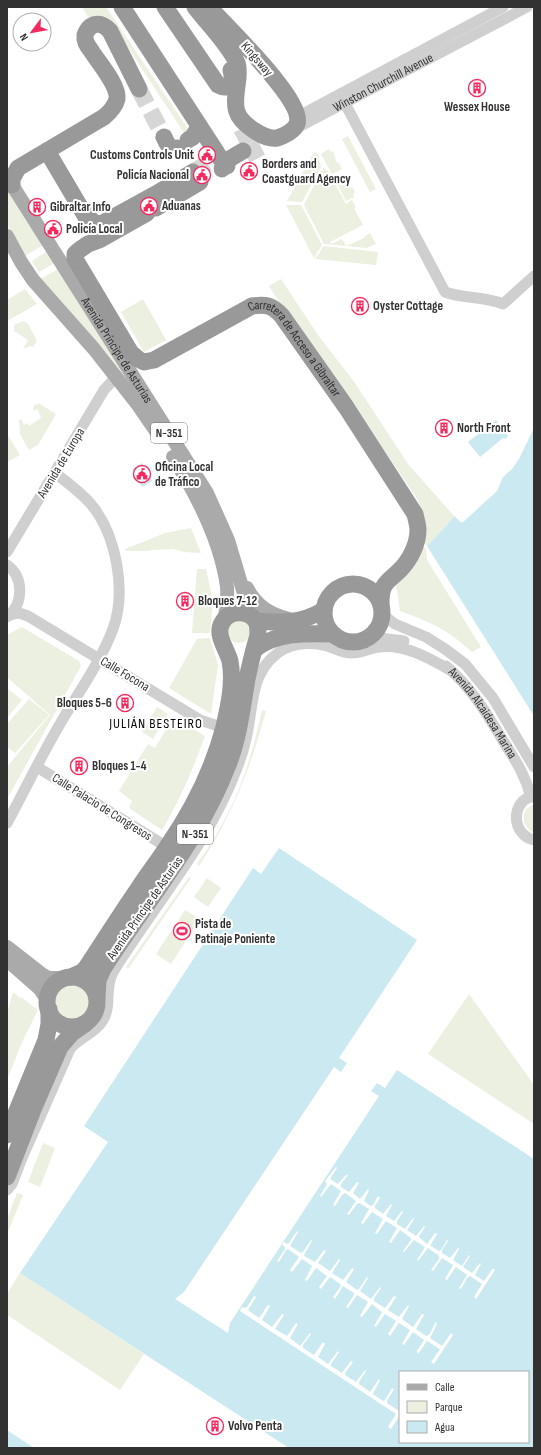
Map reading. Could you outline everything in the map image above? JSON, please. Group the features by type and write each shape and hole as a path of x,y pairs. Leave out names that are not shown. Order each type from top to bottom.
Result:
{"highway":[{"path":"122,7 220,160"},
{"path":"165,7 214,80 222,87 226,87 230,85 232,80 229,64 189,7"},
{"name":"Kingsway","path":"196,7 234,56 238,66 234,102 236,111 259,137 290,102 267,69 209,7"},
{"path":"11,174 46,151 104,117 112,110 116,103 117,93 112,82 86,43 85,35 93,25 102,24 110,31 139,89"},
{"path":"164,137 173,149 192,137 199,126"},
{"path":"220,160 221,150 259,137"},
{"name":"Winston Churchill Avenue","path":"220,160 259,137"},
{"path":"46,151 81,208 92,238 149,210 196,177 157,194 98,224 90,220 81,208"},
{"name":"Carretera de Acceso a Gibraltar","path":"92,238 78,250 75,254 75,259 131,353 138,360 144,362 154,360 252,306 262,304 270,306 277,310 282,316 346,407 416,514 418,530 415,546 401,569 383,586 381,596 382,608"},
{"path":"350,584 359,584 372,591 382,608 378,628 368,638 361,641 346,642 333,634 326,623 324,610 328,598 334,591 341,586 350,584"},
{"path":"225,618 231,614 243,613 253,619 285,623 307,619 324,610"},
{"name":"Avenida Príncipe de Asturias","path":"68,978 82,972 86,968 183,822 204,783 224,728 229,701 232,673 229,658 221,637 220,626 225,618"},
{"name":"Avenida Príncipe de Asturias","path":"97,998 98,980 103,969 190,842 205,817 218,789 228,764 240,723 247,678 258,635 258,628 253,619"},
{"path":"254,650 264,643 276,638 308,634 333,634"},
{"path":"68,978 80,979 88,983 92,987 97,998"},
{"name":"N-351","path":"7,1134 46,1040 49,1024 48,1005 52,989 55,984 68,978"},
{"name":"N-351","path":"7,1177 34,1107 60,1046 72,1032 90,1020 96,1010 97,998"},
{"path":"48,1005 54,1019 63,1025 74,1027 85,1024"}],"main road":[{"name":"Avenida Príncipe de Asturias","path":"11,174 61,262 207,493 228,540 253,619"},
{"name":"Avenida Príncipe de Asturias","path":"7,236 33,280 71,322 116,377 173,456 204,515 215,541 224,570 227,589 225,618"},
{"path":"237,569 251,595 262,608 276,616 297,621"},
{"path":"7,947 43,975 49,978 68,978"},
{"path":"7,960 40,989 48,1005"}],"street":[{"name":"Winston Churchill Avenue","path":"343,98 503,7"},
{"name":"Winston Churchill Avenue","path":"259,137 343,98 527,7"},
{"path":"343,98 445,292 453,295 484,298 504,304 534,276"},
{"name":"Avenida de Europa","path":"8,566 8,552 104,390 116,377"},
{"path":"7,823 60,725 99,659 113,628 118,607 119,582 115,552 100,519 91,504 78,491 55,473"},
{"path":"8,566 16,574 20,592 19,599 9,616"},
{"path":"19,599 28,616"},
{"name":"Avenida Alcaidesa Marina","path":"382,608 395,624 426,637 465,664 493,698 534,767"},
{"name":"Calle Focona","path":"9,616 19,613 28,616 200,720 224,728"},
{"name":"Avenida Alcaidesa Marina","path":"368,638 393,639 415,645 438,659 450,670 475,696 500,734 527,782 532,796"},
{"path":"7,1190 12,1184 24,1152 70,1049 77,1041 95,1030 103,1019 108,1007 108,983 113,972 212,824 238,767 246,739 258,678 273,656 287,648 303,643 324,645 349,653 358,653 379,647 393,647 404,648 432,659 450,670"},
{"name":"Calle Palacio de Congresos","path":"37,766 167,847"},
{"path":"532,796 520,805 517,810 516,817 517,824 522,834 534,840"}],"green space":[{"path":"82,7 106,7 188,129 186,136 118,32 90,20"},
{"path":"348,136 376,189 370,192 342,139"},
{"path":"329,149 331,152 333,151 337,163 339,163 342,169 332,174 321,154"},
{"path":"314,152 318,154 321,167 302,202 287,201"},
{"path":"323,168 328,171 346,204 352,200 356,207 354,208 363,225 330,242 331,244 342,239 346,246 364,238 370,233 376,244 367,248 324,244 304,205"},
{"path":"345,175 350,188 352,187 355,192 353,194 354,197 346,201 335,180"},
{"path":"11,189 45,244 25,256 7,224 7,191"},
{"path":"286,205 301,205 322,245 314,258"},
{"path":"324,246 378,252 376,265 315,259"},
{"path":"49,250 56,262 39,272 32,261"},
{"path":"60,268 171,446 39,280"},
{"path":"281,279 318,335 355,383 408,464 454,516 427,546 423,542 423,516 418,500 291,314 281,305 269,286"},
{"path":"25,289 37,304 7,321 7,300"},
{"path":"143,299 166,340 144,352 121,312"},
{"path":"24,321 28,324 37,341 33,347 30,346 23,349 28,340 14,331 14,325"},
{"path":"38,403 56,414 38,445 29,450 20,434 19,420 21,419 24,425 27,423 29,426 41,418 37,409 34,411 33,408 35,404 37,405"},
{"path":"7,436 20,455 7,462"},
{"path":"191,528 201,553 184,552 174,549 126,551 125,549 165,533"},
{"path":"423,546 426,549 427,560 481,647 472,652 439,627 400,611 396,583 415,565"},
{"path":"197,569 206,569 213,601 210,633 192,633"},
{"path":"239,621 247,624 250,632 247,640 239,643 231,640 228,632 231,624"},
{"path":"22,627 79,661 81,666 7,799 7,767 50,715 8,678 7,679 7,635"},
{"path":"210,638 218,665 211,714 169,688 197,639"},
{"path":"7,688 22,700 7,718"},
{"path":"29,699 49,715 15,753 7,747 7,724"},
{"path":"157,707 168,714 153,739 142,732"},
{"path":"262,710 266,711 254,752 239,792 221,829 199,866 197,864 221,827 246,771"},
{"path":"174,716 205,736 186,784 162,830 129,808 132,801 119,791 148,744 155,748"},
{"path":"534,804 534,833 528,829 524,823 524,813 526,809"},
{"path":"189,877 191,878 128,969 126,967"},
{"path":"207,878 221,888 208,907 194,897"},
{"name":"Pista de Patinaje Poniente","path":"185,910 200,919 171,964 156,954"},
{"path":"76,984 85,989 89,995 89,1009 85,1015 76,1020 68,1020 59,1015 55,1009 54,998 59,989 65,985"},
{"path":"13,992 38,1010 23,1040 7,1080 7,1010"},
{"path":"469,994 534,1085 534,1124 428,1054"},
{"path":"43,1143 55,1148 40,1187 28,1182"},
{"path":"17,1193 23,1195 8,1232 7,1219"},
{"path":"20,1273 144,1354 120,1390 7,1315 7,1294"}],"water":[{"path":"496,420 508,436 505,439 503,438 480,457 468,442"},
{"path":"534,428 534,716 427,546 454,516 462,523 497,491 503,477 512,469 519,459"},
{"path":"142,463 152,481 142,487 132,469"},
{"path":"279,848 417,940 339,1058 347,1063 341,1072 334,1067 184,1292 175,1299 228,1333 230,1323 379,1096 371,1091 377,1083 385,1088 397,1070 534,1159 534,1448 289,1448 20,1273 108,1142 84,1126 253,868 261,874"},
{"path":"7,1430 34,1448 7,1448"}],"pier":[{"path":"336,1167 337,1168 330,1179 338,1184 346,1175 348,1175 341,1184 341,1187 349,1192 357,1182 359,1183 353,1193 360,1199 368,1189 369,1190 364,1201 371,1206 378,1196 380,1198 375,1208 383,1214 391,1204 392,1205 386,1216 394,1221 402,1211 403,1212 397,1221 397,1224 405,1229 413,1218 414,1219 407,1230 416,1236 424,1226 425,1227 419,1236 427,1244 435,1233 437,1234 431,1246 439,1251 447,1240 448,1241 442,1250 442,1253 450,1258 458,1248 459,1249 453,1260 462,1266 469,1255 470,1256 463,1267 472,1273 480,1263 481,1264 475,1275 484,1281 493,1268 495,1270 476,1299 474,1297 482,1284 470,1276 467,1278 461,1289 459,1288 467,1275 456,1267 447,1280 445,1279 453,1265 442,1258 433,1271 431,1270 439,1259 439,1256 428,1248 418,1261 417,1260 425,1247 414,1240 404,1252 403,1251 411,1238 400,1230 391,1243 389,1242 397,1228 386,1221 377,1234 375,1233 383,1219 372,1212 363,1224 361,1223 369,1209 359,1203 349,1215 347,1214 356,1201 345,1193 335,1206 333,1205 341,1191 331,1184 321,1197 320,1196 327,1184 325,1181"},
{"path":"297,1231 298,1232 290,1246 301,1253 311,1240 312,1241 304,1256 315,1262 324,1250 326,1251 318,1263 330,1271 339,1259 340,1260 332,1273 343,1280 352,1268 354,1269 346,1282 357,1290 367,1277 368,1278 360,1291 371,1299 380,1287 381,1288 374,1298 374,1301 385,1308 394,1296 396,1297 388,1310 399,1317 408,1305 409,1306 402,1319 413,1327 422,1314 424,1315 416,1329 426,1336 429,1335 436,1322 437,1324 430,1338 442,1346 451,1333 453,1335 434,1364 431,1362 440,1349 427,1341 418,1354 417,1351 424,1340 413,1332 404,1345 402,1344 410,1330 399,1323 390,1336 388,1334 396,1321 385,1314 376,1327 374,1326 382,1312 372,1304 362,1317 360,1316 368,1302 357,1295 348,1308 346,1307 354,1293 343,1286 335,1299 333,1297 341,1286 340,1284 330,1277 321,1289 319,1287 327,1276 316,1268 307,1281 305,1280 312,1266 302,1259 292,1272 290,1270 299,1257 288,1249 279,1262 277,1261 285,1249 282,1245 284,1242 287,1244 289,1243"},
{"path":"254,1296 256,1297 248,1310 259,1318 268,1305 270,1306 262,1320 272,1327 282,1314 284,1315 275,1329 287,1336 296,1323 298,1324 290,1338 300,1346 310,1333 311,1334 303,1345 303,1348 314,1355 323,1342 325,1344 318,1357 328,1364 338,1351 339,1352 331,1366 342,1373 351,1361 353,1362 345,1375 356,1382 365,1370 366,1371 359,1384 370,1392 379,1379 380,1380 373,1394 383,1401 392,1388 394,1389 387,1403 399,1411 399,1417 391,1429 388,1427 396,1414 240,1311 242,1307 247,1307"}],"tunnel":[{"path":"139,89 164,137"},
{"path":"238,140 251,133"},
{"path":"246,155 263,146"},
{"path":"193,172 216,159"}],"place":[{"name":"Wessex House","path":"477,88"},
{"name":"Customs Controls Unit","path":"207,155"},
{"name":"Borders and Coastguard Agency","path":"249,171"},
{"name":"Policía Nacional","path":"202,175"},
{"name":"Aduanas","path":"149,206"},
{"name":"Gibraltar Info","path":"37,207"},
{"name":"Policía Local","path":"53,229"},
{"name":"Oyster Cottage","path":"360,306"},
{"name":"North Front","path":"444,428"},
{"name":"Oficina Local de Tráfico","path":"142,474"},
{"name":"Bloques 7-12","path":"185,601"},
{"name":"Bloques 5-6","path":"125,703"},
{"name":"Bloques 1-4","path":"79,766"},
{"name":"Pista de Patinaje Poniente","path":"182,931"},
{"name":"Volvo Penta","path":"215,1426"}],"district":[{"name":"JULIÁN BESTEIRO","path":"156,723"}]}
